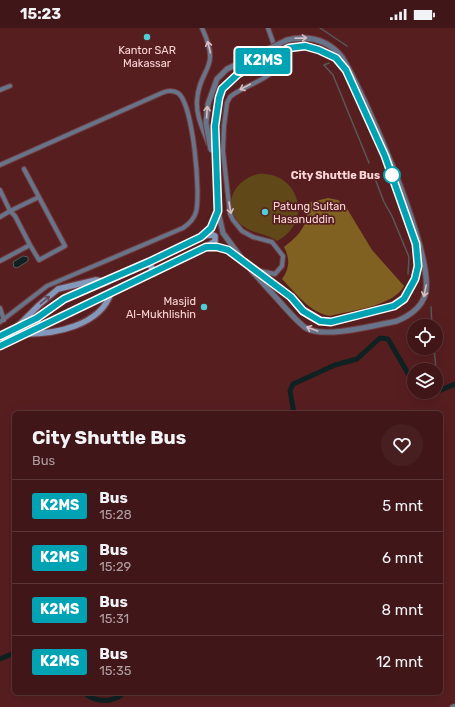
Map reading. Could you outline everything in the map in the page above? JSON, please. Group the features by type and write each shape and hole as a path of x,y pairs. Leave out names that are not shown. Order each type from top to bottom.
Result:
{"main road":[{"path":"64,299 106,282 201,237 211,234 215,236 215,241 206,247 71,313"},
{"path":"149,262 154,273"},
{"path":"17,327 58,289 96,280 106,282"},
{"path":"25,334 50,333 78,325 107,304 111,293"},
{"path":"0,336 37,318 58,303"},
{"path":"0,346 65,316"}],"street":[{"path":"202,28 209,43 211,54 210,64 201,84 197,106 200,121 217,171"},
{"path":"254,269 269,274 275,274 282,266 283,256 281,251 272,242 246,234 233,220 229,206 223,151 224,126 227,103 230,97 272,73 279,63 268,28"},
{"path":"206,247 217,247 228,250 244,262 254,269 291,297 303,311 312,318 331,322 394,306 404,299 409,291 418,266 416,244 387,163 346,70 336,58 319,50 305,46 293,47 277,53 238,74 222,89 219,98 215,126 218,211 223,233 244,262 306,328 319,332 334,332 397,321 416,310 425,295 425,266 419,241 388,153 342,57 336,48 325,42 312,38 298,37 287,40 227,69 217,79 208,104 206,122 211,150"},
{"path":"0,90 10,86"},
{"path":"0,165 155,96 171,91 178,93 183,99 191,132 198,180 196,214 189,224 183,228 47,286 2,321 0,308"},
{"path":"0,190 10,211 15,216 39,260 65,246 24,169"},
{"path":"0,217 39,197"},
{"path":"201,237 211,228 218,211"},
{"path":"0,261 30,244"}],"shaded area":[{"path":"258,174 272,175 283,181 292,189 297,199 298,211 295,222 288,233 277,241 269,236 247,229 236,219 232,211 232,196 236,188 249,177"},
{"path":"328,198 338,200 346,207 372,250 404,286 399,293 371,307 330,316 316,311 309,306 282,279 288,267 288,259 284,247 295,238 305,224 307,203"},
{"path":"23,256 28,257 28,261 17,268 14,267 13,262"}],"waterway":[{"path":"320,28 347,46"},
{"path":"329,63 324,65 333,75 369,163"},
{"path":"374,176 409,257 408,274"},
{"path":"431,307 432,319"},
{"path":"294,411 290,391 293,384 335,365 357,359 380,338 388,339 407,372"},
{"path":"435,355 435,363"},
{"path":"443,389 455,384"},
{"path":"0,659 12,654"},
{"path":"87,695 99,700 115,699 121,695"}],"bus line":[{"name":"K2MS","path":"0,336 37,318 64,299 106,282 201,237 211,228 218,211 215,152 217,108 222,89 238,74 277,53 289,48 305,46 319,50 336,58 346,70 385,156 416,244 418,266 415,279 404,299 394,306 381,310 331,322 320,321 312,318 273,282 228,250 217,247 206,247 170,266 0,346"}],"place":[{"name":"Kantor SAR Makassar","path":"147,37"},
{"name":"City Shuttle Bus","path":"392,175"},
{"name":"Patung Sultan Hasanuddin","path":"265,212"},
{"name":"Masjid Al-Mukhlishin","path":"204,307"}]}
